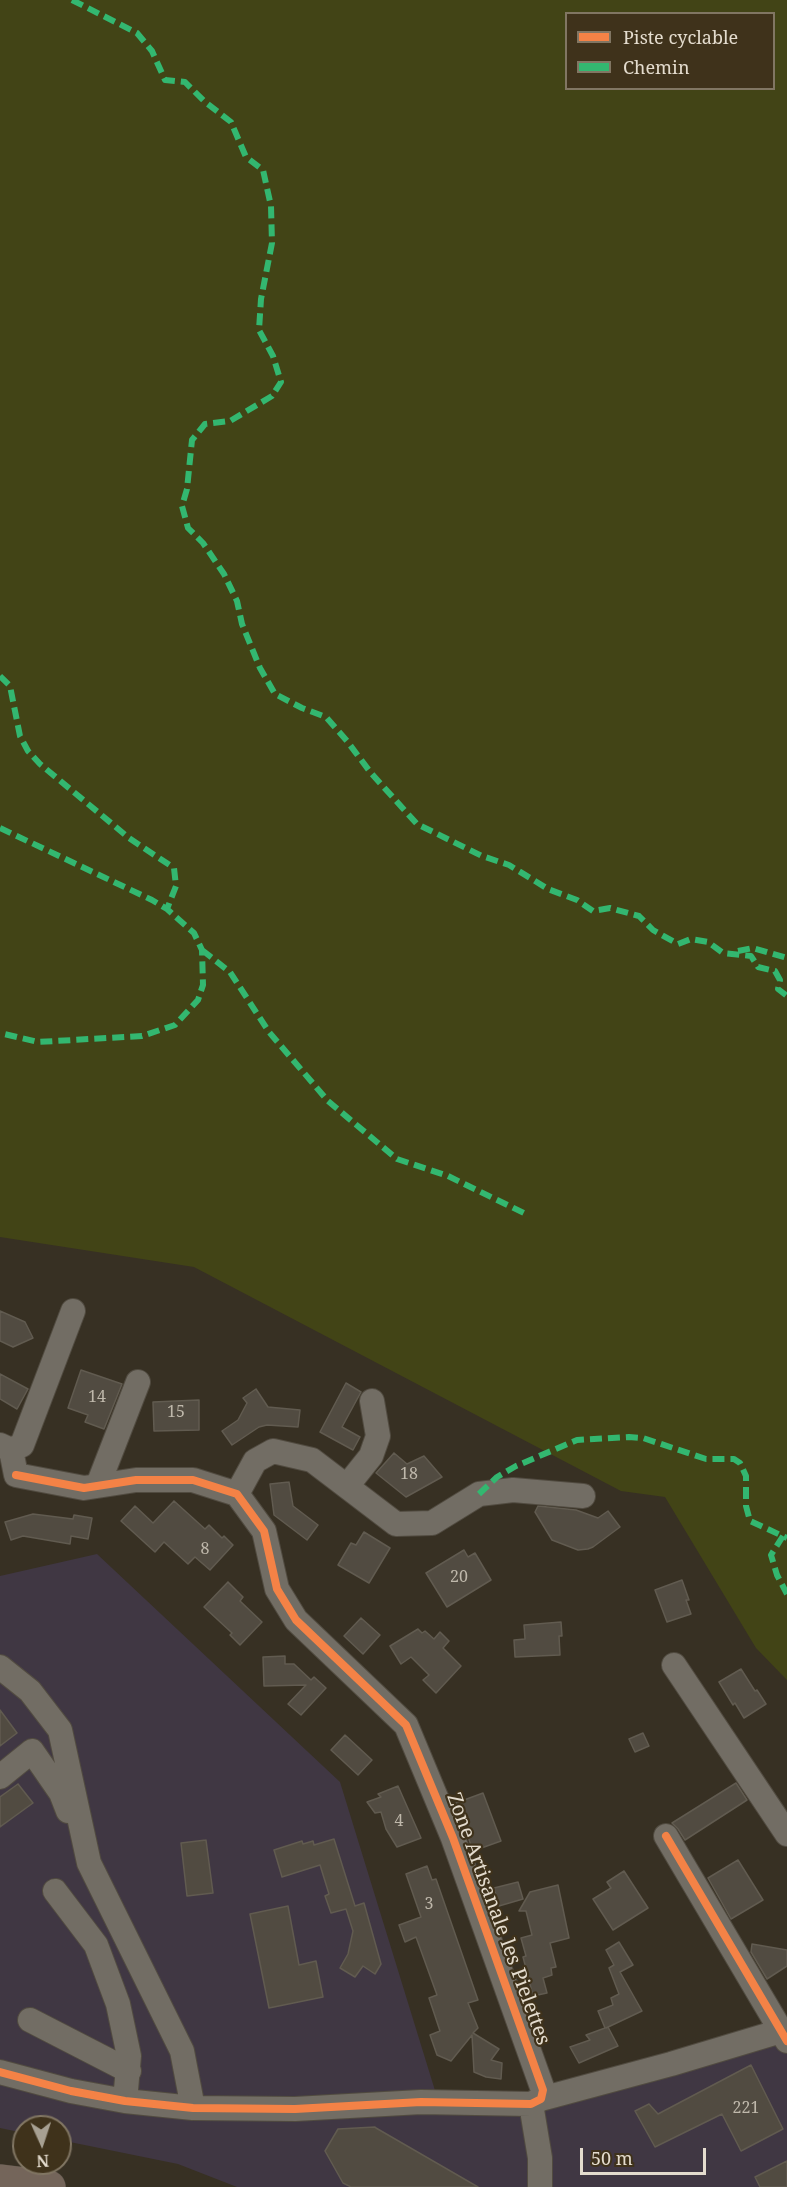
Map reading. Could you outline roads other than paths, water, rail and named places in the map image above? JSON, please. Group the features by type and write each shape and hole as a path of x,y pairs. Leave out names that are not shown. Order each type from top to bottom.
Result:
{"highway":[{"path":"0,2181 49,2187"}],"street":[{"path":"73,1311 22,1445 5,1448 16,1475 84,1488 136,1480 193,1480 237,1494 255,1461 273,1451 312,1460 396,1524 432,1523 479,1494 513,1490 583,1496"},
{"path":"98,1485 138,1382"},
{"path":"347,1486 371,1456 378,1436 372,1401"},
{"name":"Zone Artisanale les Pielettes","path":"237,1494 264,1531 277,1589 297,1620 406,1725 453,1838 543,2090 536,2102 540,2187"},
{"path":"675,1665 787,1834"},
{"path":"0,1667 30,1691 60,1730 89,1863"},
{"path":"0,1777 32,1751 61,1793 89,1863 182,2051 193,2108"},
{"path":"0,2072 71,2091 193,2108 295,2109 422,2102 536,2102 671,2064 784,2036 666,1836"},
{"path":"55,1891 96,1945 118,2004 129,2056 125,2100"},
{"path":"30,2020 129,2071"}]}
